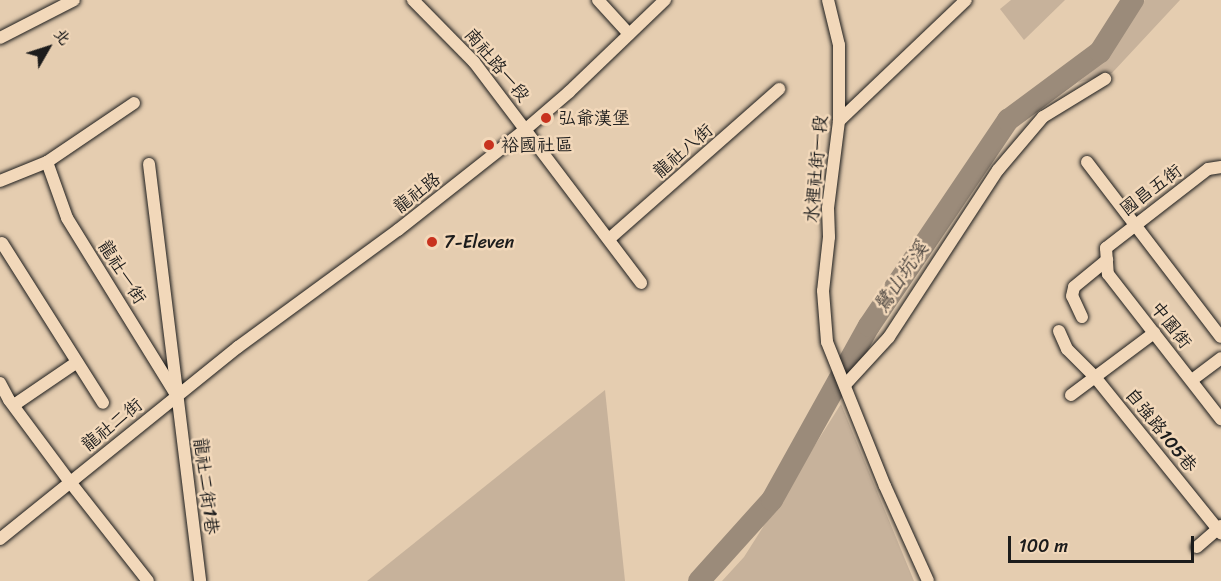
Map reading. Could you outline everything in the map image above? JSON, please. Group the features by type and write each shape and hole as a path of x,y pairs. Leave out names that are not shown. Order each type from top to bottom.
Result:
{"street":[{"path":"0,38 74,0"},
{"name":"南社路一段","path":"413,0 474,62 526,129"},
{"path":"598,0 629,34"},
{"name":"龍社路","path":"177,396 343,268 398,230 526,129 665,0"},
{"name":"水裡社街一段","path":"828,0 839,45 839,121 828,208 829,237 823,291 827,342 845,385"},
{"path":"839,121 966,0"},
{"path":"928,581 885,486 845,385 889,337 998,170 1043,117 1105,79"},
{"name":"龍社八街","path":"609,239 779,88"},
{"path":"0,181 47,162 134,104"},
{"path":"526,129 641,283"},
{"name":"龍社一街","path":"47,162 67,218 177,396"},
{"path":"1088,162 1221,337"},
{"name":"龍社二街1巷","path":"149,164 200,581"},
{"name":"國昌五街","path":"1082,317 1072,296 1074,287 1135,225 1208,169 1221,167"},
{"path":"2,243 103,403"},
{"name":"中園街","path":"1107,254 1108,274 1221,419"},
{"name":"自強路105巷","path":"1059,331 1067,348 1095,377 1220,529"},
{"path":"1071,395 1155,333"},
{"path":"1192,380 1221,358"},
{"path":"8,403 77,362"},
{"path":"0,383 8,403 148,581"},
{"name":"龍社二街","path":"0,539 177,396"},
{"path":"1197,547 1220,529"}],"shaded area":[{"path":"1011,0 1065,0 1024,40 1000,9"},
{"path":"1145,0 1180,0 1112,73 1077,83 1109,57"},
{"path":"605,390 625,581 367,581"},
{"path":"841,404 914,581 722,581 744,557"}],"waterway":[{"name":"鷺山坑溪","path":"699,581 772,500 869,326 1008,120 1100,52 1133,0"}],"place":[{"name":"弘爺漢堡","path":"546,118"},
{"name":"裕國社區","path":"489,145"},
{"name":"7-Eleven","path":"432,242"}]}
